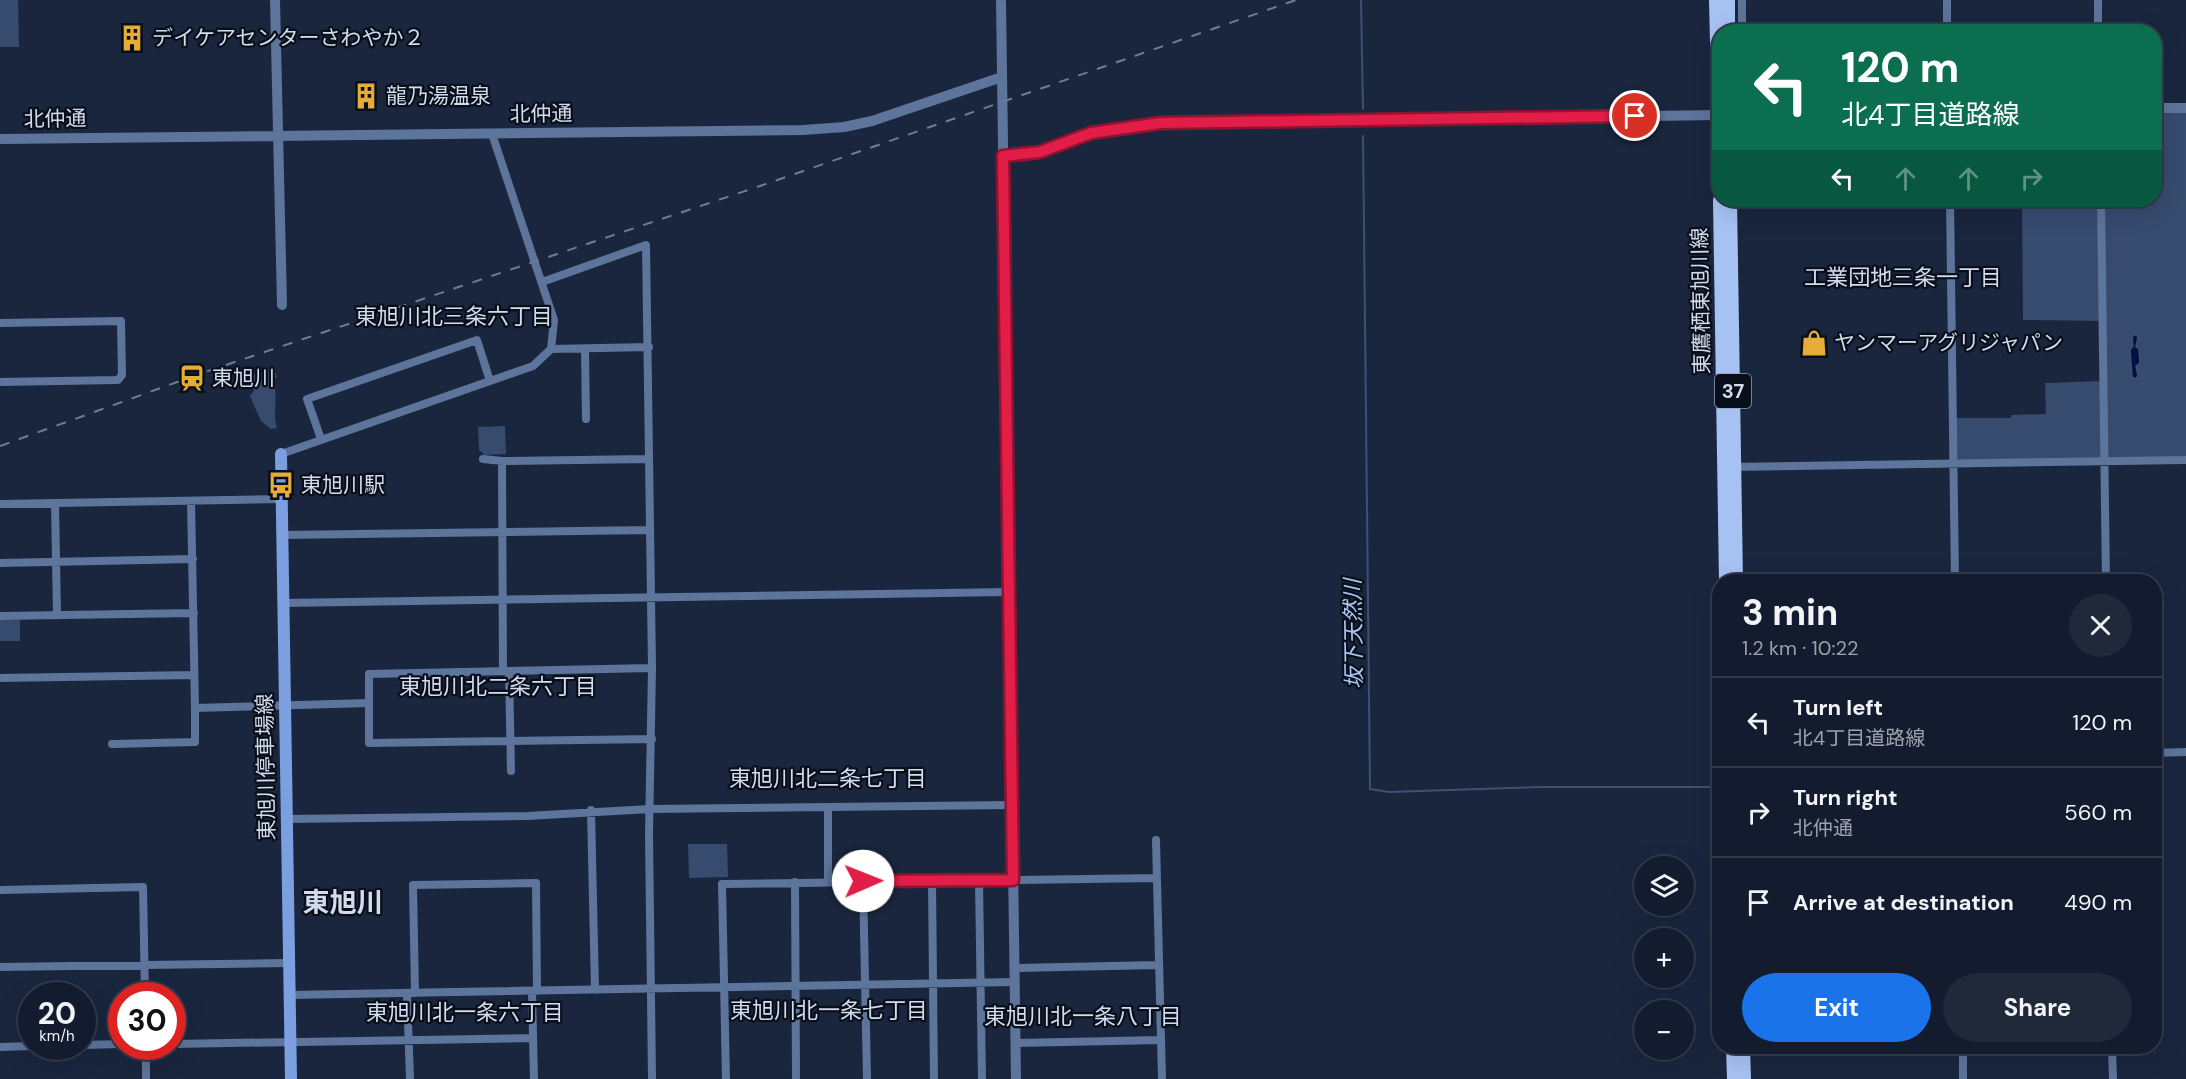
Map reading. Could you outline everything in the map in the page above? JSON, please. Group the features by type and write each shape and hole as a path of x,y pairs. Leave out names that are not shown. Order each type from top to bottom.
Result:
{"main road":[{"path":"1716,0 1717,24"},
{"path":"1728,0 1728,24"},
{"name":"東鷹栖東旭川線","path":"1720,207 1729,467 1736,574"},
{"name":"東鷹栖東旭川線","path":"1726,574 1730,207"},
{"name":"東旭川停車場線","path":"281,454 291,1079"},
{"path":"1733,1054 1734,1079"},
{"path":"1743,1054 1744,1079"}],"street":[{"path":"275,0 282,305"},
{"path":"1001,0 1016,1079"},
{"path":"1742,0 1742,24"},
{"path":"1947,0 1947,24"},
{"path":"2098,0 2098,24"},
{"name":"北仲通","path":"0,139 492,134 844,127 872,121 1002,77"},
{"path":"2162,108 2186,108"},
{"path":"1003,156 1040,152 1101,131 1160,123 1712,115"},
{"path":"281,454 533,366 551,349 554,320 492,134"},
{"path":"1950,207 1955,574"},
{"path":"2101,207 2106,574"},
{"path":"542,282 646,246 652,668 650,809 652,1079"},
{"path":"0,323 121,321 122,375 118,380 0,382"},
{"path":"321,439 307,399 477,340 490,381"},
{"path":"551,349 649,347"},
{"path":"585,349 586,419"},
{"path":"483,459 502,461 648,459"},
{"path":"1729,467 2186,460"},
{"path":"502,461 503,601 511,771"},
{"path":"0,504 282,499"},
{"path":"112,744 195,742 191,501"},
{"path":"55,503 57,615"},
{"path":"282,534 650,530"},
{"path":"0,563 193,559"},
{"path":"283,603 1009,592"},
{"path":"0,616 194,613"},
{"path":"652,668 369,674 369,744 652,739"},
{"path":"0,678 194,675"},
{"path":"195,708 369,703"},
{"path":"2162,753 2186,752"},
{"path":"287,819 527,816 591,810 1012,805"},
{"path":"828,807 828,882"},
{"path":"591,810 595,990"},
{"path":"1156,840 1162,1079"},
{"path":"726,1079 722,884 1157,878"},
{"path":"932,880 934,1079"},
{"path":"979,880 982,1079"},
{"path":"863,881 867,1079"},
{"path":"795,882 796,1079"},
{"path":"410,1079 413,885 536,883 534,1079"},
{"path":"0,890 143,887 145,982"},
{"path":"0,967 289,963"},
{"path":"1015,968 1159,965"},
{"path":"290,995 1015,982"},
{"path":"186,1044 533,1038"},
{"path":"1016,1043 1161,1040"},
{"path":"0,1047 18,1046"},
{"path":"1963,1054 1963,1079"},
{"path":"2112,1054 2113,1079"},
{"path":"146,1060 146,1079"}],"shaded area":[{"path":"0,0 18,0 19,47 0,47"},
{"path":"2162,108 2186,108 2186,460 1960,463 1954,454 1953,418 2011,418 2011,415 2046,414 2045,383 2103,381 2102,321 2023,320 2022,207 2162,207"},
{"path":"2135,334 2138,337 2136,347 2139,349 2140,363 2136,366 2138,376 2136,379 2132,377 2130,350 2133,346 2132,337"},
{"path":"274,367 277,378 273,379 277,428 271,429 261,421 250,396 254,391 252,375"},
{"path":"505,426 506,454 485,455 479,450 478,427"},
{"path":"0,620 20,620 20,641 0,641"},
{"path":"688,844 727,844 728,877 689,878"}],"waterway":[{"name":"坂下天然川","path":"1361,0 1363,109"},
{"name":"坂下天然川","path":"1363,136 1370,789 1389,792 1542,787 1712,787"}],"railway":[{"path":"0,446 205,372 760,186 1296,0"}],"place":[{"name":"デイケアセンターさわやか２","path":"132,38"},
{"name":"龍乃湯温泉","path":"366,96"},
{"name":"ヤンマーアグリジャパン","path":"1814,343"},
{"name":"東旭川","path":"192,378"},
{"name":"東旭川駅","path":"281,485"}],"district":[{"name":"工業団地三条一丁目","path":"1903,277"},
{"name":"東旭川北三条六丁目","path":"454,316"},
{"name":"東旭川北二条六丁目","path":"498,686"},
{"name":"東旭川北二条七丁目","path":"828,778"},
{"name":"東旭川","path":"343,903"},
{"name":"東旭川北一条七丁目","path":"829,1010"},
{"name":"東旭川北一条六丁目","path":"465,1012"},
{"name":"東旭川北一条八丁目","path":"1083,1016"}],"route":[{"path":"863,881 1013,880 1003,156 1040,152 1091,133 1160,123 1635,116"}]}
